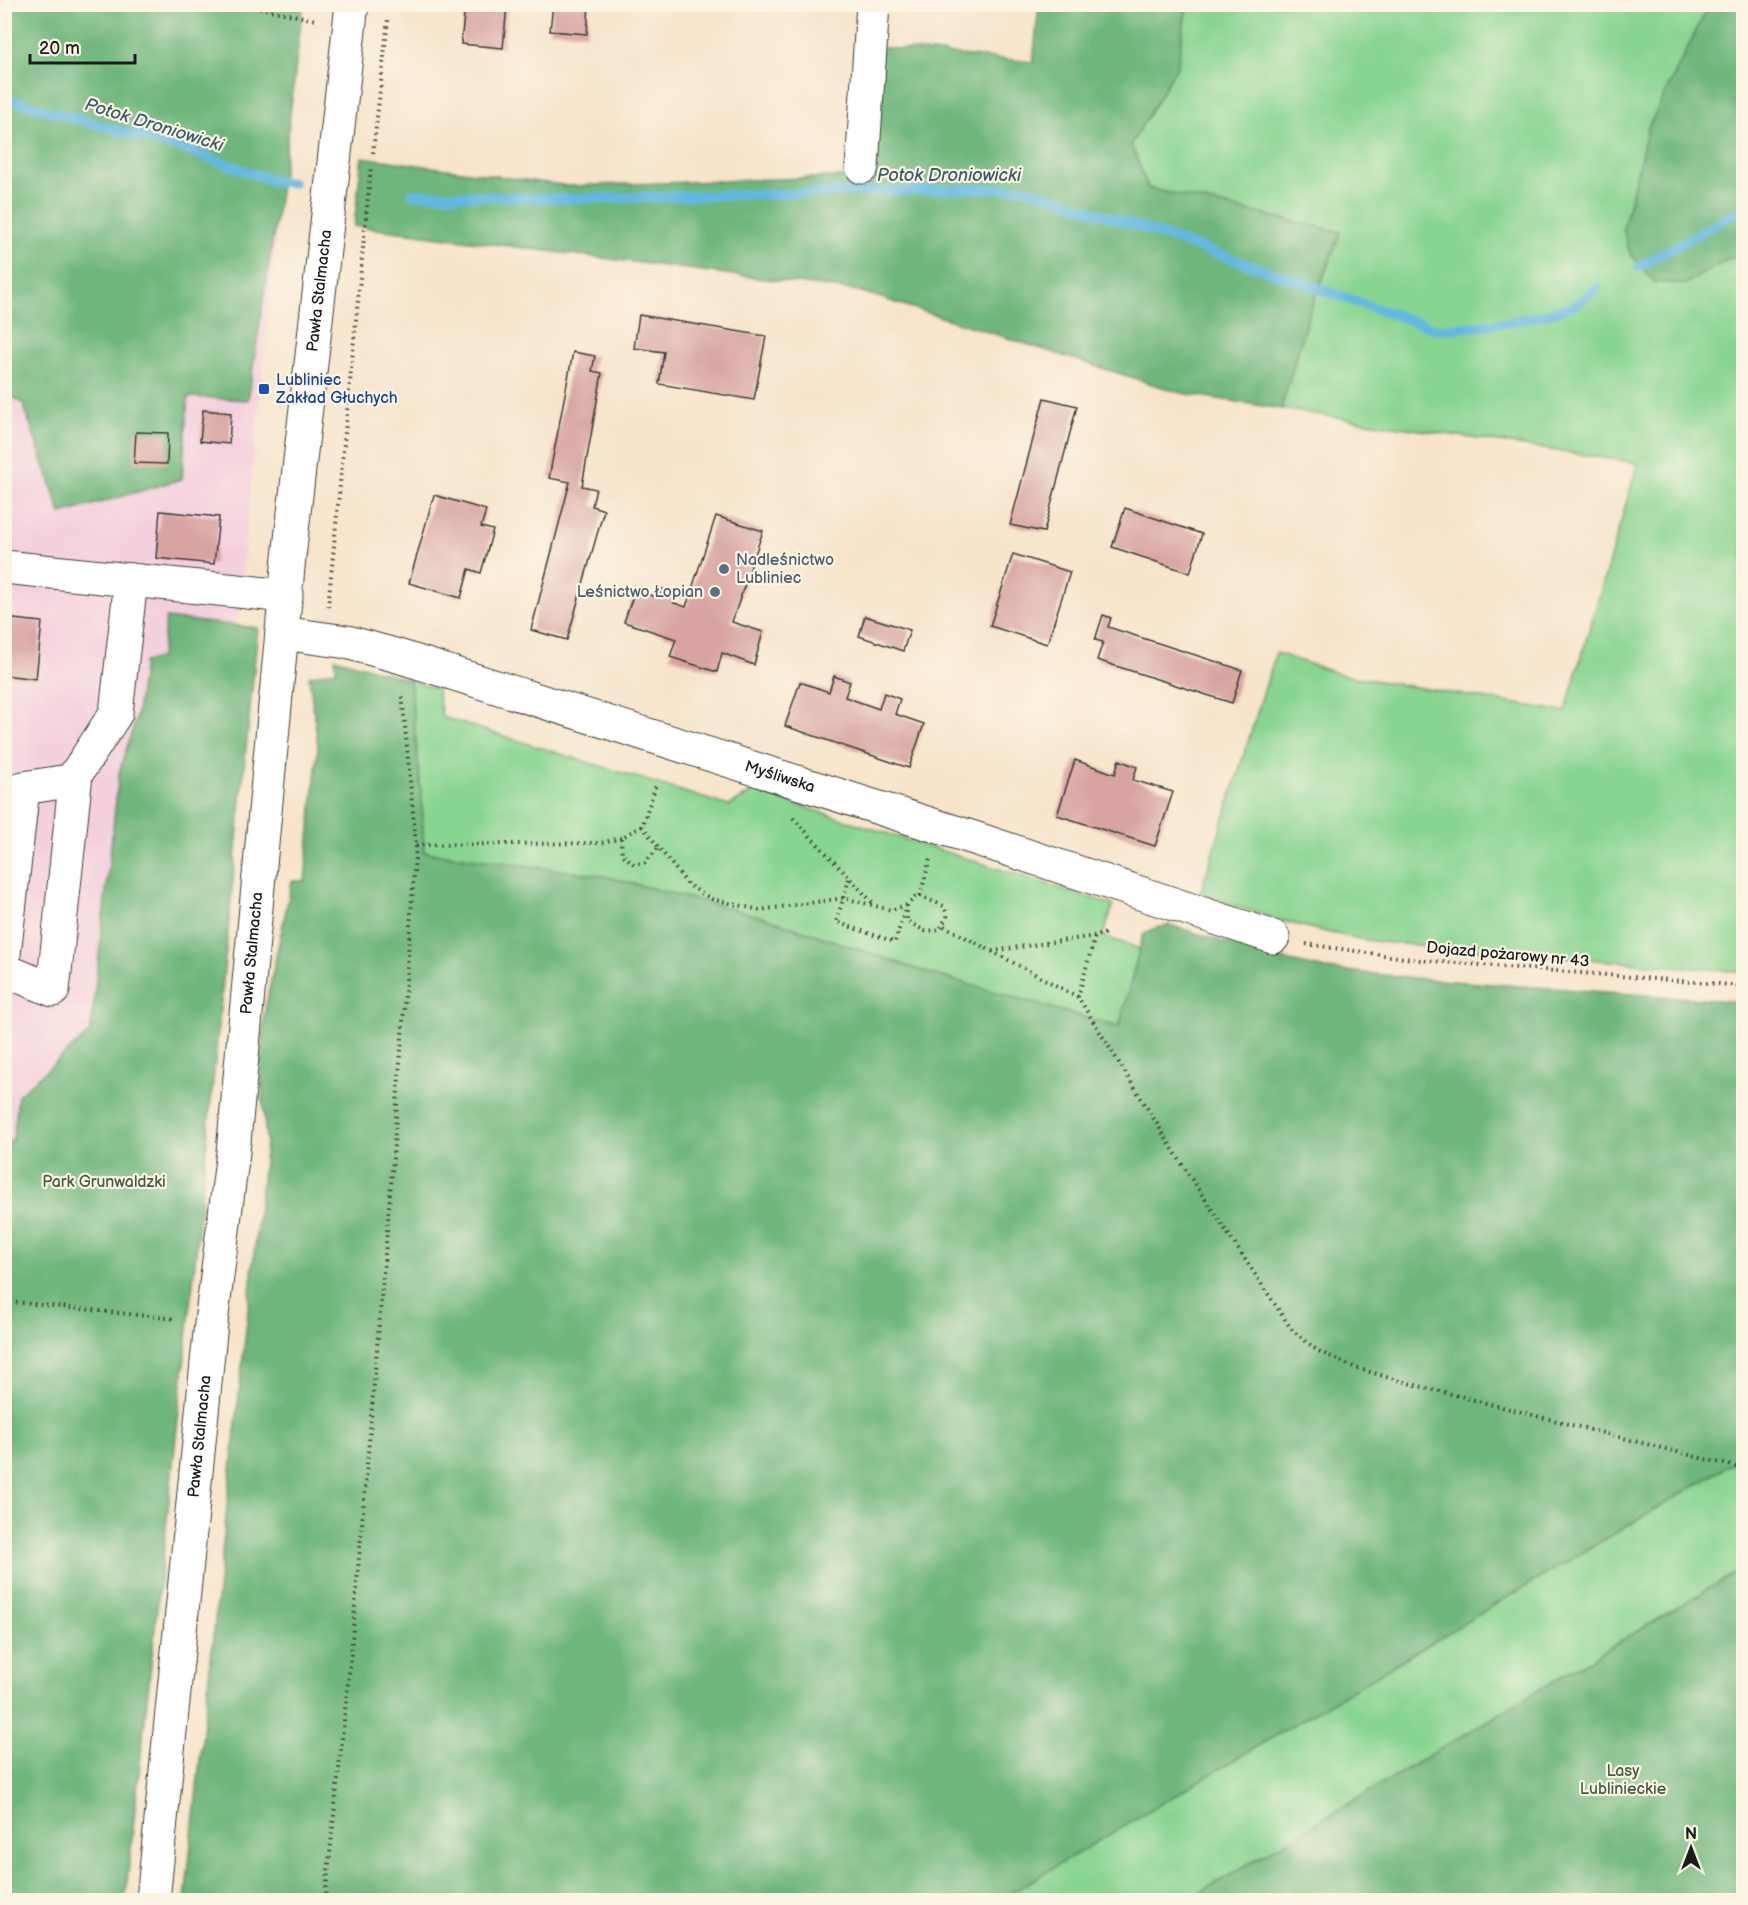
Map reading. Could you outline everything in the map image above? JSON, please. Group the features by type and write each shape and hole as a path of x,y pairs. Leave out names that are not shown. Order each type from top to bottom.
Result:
{"street":[{"path":"861,167 873,4"},
{"name":"Pawła Stalmacha","path":"153,1900 211,1323 233,1152 282,633 351,16"},
{"path":"4,567 286,596"},
{"path":"4,970 53,990 76,774 116,713 131,580"},
{"name":"Myśliwska","path":"282,633 347,642 398,656 974,838 1273,937"},
{"path":"4,955 23,788 75,780"}],"path":[{"path":"242,4 351,16"},
{"path":"327,613 389,14"},
{"path":"325,1900 350,1664 392,1172 416,845 398,656"},
{"path":"416,845 601,843 621,838 642,826 656,785"},
{"path":"786,811 875,905"},
{"path":"642,826 688,885 712,899 760,910 844,898 891,910 910,925 929,932 944,926"},
{"path":"621,838 622,854 634,864 645,863 658,848"},
{"path":"921,896 933,849"},
{"path":"849,879 836,922 895,942 906,907 915,897 921,896 944,906 947,916 944,926"},
{"path":"891,910 906,907"},
{"path":"944,926 1078,997 1187,1172 1292,1330 1318,1351 1354,1367 1400,1381 1743,1469"},
{"path":"992,952 1106,933"},
{"path":"1078,997 1095,936"},
{"name":"Dojazd pożarowy nr 43","path":"1273,937 1319,947 1419,960 1743,986"},
{"path":"4,1301 211,1323"}],"shaded area":[{"path":"153,206 277,229 168,1300 5,1283 4,213"}],"green space":[{"path":"1187,4 1177,67 1131,144 1148,188 1341,232 1309,313 1281,409 1181,393 859,291 354,226 362,157 568,186 869,176 879,47 1033,62 1039,5"},
{"path":"4,5 303,5 283,173 248,400 188,397 182,479 61,514 23,403 5,393"},
{"path":"1187,5 1709,5 1648,128 1685,284 1743,251 1743,972 1379,942 1289,922 1200,894 1276,653 1343,675 1565,712 1638,463 1281,409 1309,313 1341,232 1148,189 1131,144 1177,67"},
{"path":"1709,5 1743,5 1743,251 1685,284 1654,282 1630,254 1623,229 1648,128"},
{"name":"Park Grunwaldzki","path":"166,618 258,628 192,1292 125,1900 5,1900 5,1144 13,1140 18,1095 89,1033 91,1027 119,773 136,718 144,662 161,657"},
{"path":"335,658 410,680 422,802 424,852 604,876 763,917 928,973 1119,1027 1143,935 1153,929 1170,925 1272,957 1326,969 1423,979 1743,1002 1743,1457 999,1900 185,1900 266,1142 260,1062 265,1009 292,881 305,881 318,746 309,676 336,670"},
{"path":"410,680 437,689 442,717 729,806 754,791 1113,905 1103,936 1140,949 1119,1027 928,973 763,917 604,876 424,852 422,802"},
{"path":"1743,1457 1743,1568 1188,1900 999,1900"},
{"name":"Lasy Lublinieckie","path":"1743,1568 1743,1900 1188,1900"}],"building":[{"path":"553,4 589,4 587,34 550,31"},
{"path":"465,5 507,5 503,48 461,44"},
{"path":"639,315 766,336 754,400 659,384 664,352 634,348"},
{"path":"573,352 595,356 592,371 602,373 582,486 596,489 592,506 604,510 567,640 531,630 570,482 549,478"},
{"path":"1044,398 1077,406 1044,532 1010,525"},
{"path":"203,410 231,413 229,444 200,441"},
{"path":"136,432 168,433 167,464 134,463"},
{"path":"434,495 486,510 481,527 493,530 481,573 469,569 461,598 409,583"},
{"path":"1125,508 1202,534 1190,573 1112,547"},
{"path":"160,511 219,517 214,564 156,558"},
{"name":"Nadleśnictwo Lubliniec","path":"716,516 763,531 732,622 763,632 754,665 722,653 717,672 670,657 676,639 624,622 635,590 659,598 662,589 677,595 674,603 686,607"},
{"path":"1013,554 1070,572 1047,644 990,626"},
{"path":"1103,615 1111,618 1108,627 1242,670 1232,703 1097,660 1103,642 1095,640"},
{"path":"865,616 910,630 903,651 859,636"},
{"path":"4,618 42,622 36,679 4,675"},
{"path":"834,676 850,682 845,697 879,709 884,693 900,699 895,714 924,724 909,768 785,726 800,682 829,692"},
{"path":"1075,760 1115,774 1119,760 1137,767 1133,780 1173,792 1155,846 1057,815"}],"waterway":[{"name":"Potok Droniowicki","path":"4,98 187,150 273,181 293,183"},
{"name":"Potok Droniowicki","path":"412,194 567,199 1020,188 1436,329 1489,325 1543,315 1576,304 1598,287"},
{"name":"Potok Droniowicki","path":"1639,267 1744,208"}],"place":[{"name":"Lubliniec Zakład Głuchych","path":"264,389"},
{"name":"Nadleśnictwo Lubliniec","path":"724,569"},
{"name":"Leśnictwo Łopian","path":"715,592"}]}
